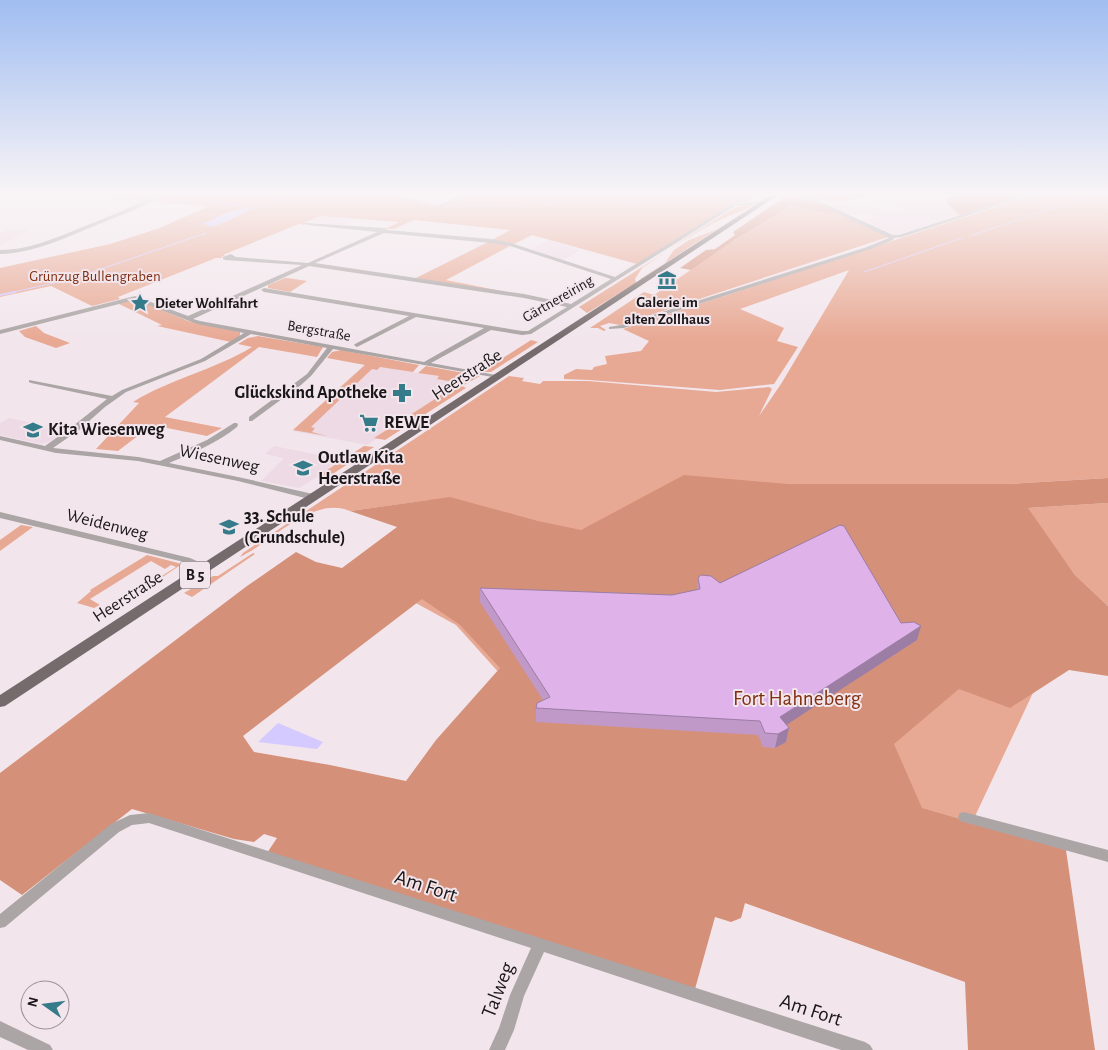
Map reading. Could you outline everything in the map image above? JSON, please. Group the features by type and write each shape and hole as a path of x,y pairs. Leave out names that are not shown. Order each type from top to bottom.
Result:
{"main road":[{"name":"Heerstraße","path":"0,702 703,242"}],"street":[{"path":"0,252 16,252 47,242"},
{"path":"187,319 359,242"},
{"path":"485,242 510,245 616,279"},
{"name":"Gärtnereiring","path":"264,290 528,333 675,242"},
{"path":"611,328 622,327 884,242"},
{"path":"234,258 310,264 524,296 573,306"},
{"name":"Bergstraße","path":"0,332 127,300 141,300 187,319 496,377"},
{"path":"357,345 414,315"},
{"path":"425,364 490,328"},
{"path":"48,448 113,398 136,385 209,357 251,332"},
{"path":"252,419 309,375 331,347"},
{"path":"31,381 113,398"},
{"path":"162,463 186,453 234,425"},
{"name":"Wiesenweg","path":"0,438 56,451 121,456 162,463 313,497"},
{"name":"Weidenweg","path":"0,515 187,560 205,568"},
{"path":"964,817 1108,856"},
{"name":"Am Fort","path":"0,922 115,828 130,820 139,818 156,820 865,1050"},
{"name":"Talweg","path":"497,1050 506,1030 516,995 540,945"},
{"path":"0,1029 44,1050"}],"shaded area":[{"path":"545,242 555,242 581,250 563,260 531,249"},
{"path":"365,364 467,381 367,445 292,431"},
{"name":"Kita Wiesenweg","path":"9,418 68,430 49,442 41,444 0,435 0,423"},
{"name":"Outlaw Kita Heerstraße","path":"274,446 344,460 299,488 261,481 284,458 265,454"},
{"path":"278,723 323,742 317,749 258,742"}],"green space":[{"name":"Grünzug Bullengraben","path":"116,242 255,242 223,255 225,255 221,258 216,258 118,297 120,299 92,306 51,286 0,297 0,268"},
{"path":"488,242 510,246 446,280 532,297 414,279"},
{"path":"557,242 672,242 637,264"},
{"path":"686,242 697,242 641,279 640,279 665,263 674,250"},
{"path":"725,242 732,242 691,270 680,268 706,250 715,249"},
{"path":"732,242 873,242 620,325 609,323 600,326 606,330 604,331 598,328 590,328 644,292 654,295"},
{"name":"Fort Hahneberg","path":"889,242 1108,242 1108,478 1009,484 904,484 1047,663 907,961 457,800 501,675 456,625 414,602 430,500 350,511 336,508 321,509 292,523 240,557 243,553 509,376 524,378 522,381 540,384 543,381 588,381 716,392 769,387 772,389 759,416 781,384 849,270 740,309 784,328 777,341 798,347 774,384 720,390 564,379 564,375 576,369 592,370 594,367 607,364 605,356 641,351 649,341 623,329"},
{"path":"666,252 642,268 635,279 636,283 587,313 579,307"},
{"path":"285,278 307,281 290,292 268,288 268,285"},
{"path":"138,300 188,321 240,332 240,336 231,342 157,326 162,325 117,303"},
{"path":"36,326 44,333 70,343 56,348 25,337 19,331"},
{"path":"258,336 323,347 317,357 259,347 165,417 222,428 207,436 152,425 118,451 96,449 139,403 133,402 162,387 237,355 252,347 238,344 248,338"},
{"path":"531,340 538,342 491,372 481,372"},
{"path":"341,350 419,365 413,372 380,367 377,370 372,369 311,427 315,428 312,432 327,436 293,430 365,365 327,358 332,352"},
{"path":"426,366 480,376 462,386 466,388 385,440 374,438 457,385 454,383 456,381 437,379 439,376 418,373"},
{"path":"364,446 374,447 325,479 318,476"},
{"path":"684,475 788,484 1009,484 1108,478 1108,503 1028,508 1075,575 1108,606 1108,676 1069,670 1010,708 959,689 894,744 922,808 1066,850 1095,1050 968,1050 965,982 745,903 741,918 731,922 715,917 695,989 267,853 277,838 264,834 254,842 234,839 132,809 22,895 0,880 0,773 247,586 296,552 316,562 342,568 397,527 350,511 450,497 538,521 581,530","holes":["422,599 460,625 500,668 436,740 406,781 254,752 243,736"]},
{"path":"1108,503 1108,606 1075,575 1027,508"},
{"path":"21,525 33,527 0,551 0,540"},
{"path":"253,553 255,554 192,597 184,593 213,576 218,576"},
{"path":"147,555 182,564 140,592 138,591 176,567 171,565 165,569 151,561 90,599 100,605 94,608 77,603 90,590"}],"building":[{"name":"Fort Hahneberg","path":"840,525 844,526 901,623 914,622 921,626 780,717 789,728 778,734 765,733 760,721 536,708 537,703 550,697 480,588 672,595 700,589 698,578 701,575 711,576 720,583"}],"waterway":[{"path":"9,293 72,279 180,242"},
{"path":"864,272 950,242"},
{"path":"0,295 15,292"}],"place":[{"name":"Galerie im alten Zollhaus","path":"667,280"},
{"name":"Dieter Wohlfahrt","path":"140,303"},
{"name":"Glückskind Apotheke","path":"402,393"},
{"name":"REWE","path":"369,423"},
{"name":"Kita Wiesenweg","path":"33,430"},
{"name":"Outlaw Kita Heerstraße","path":"303,468"},
{"name":"33. Schule (Grundschule)","path":"229,527"}]}
